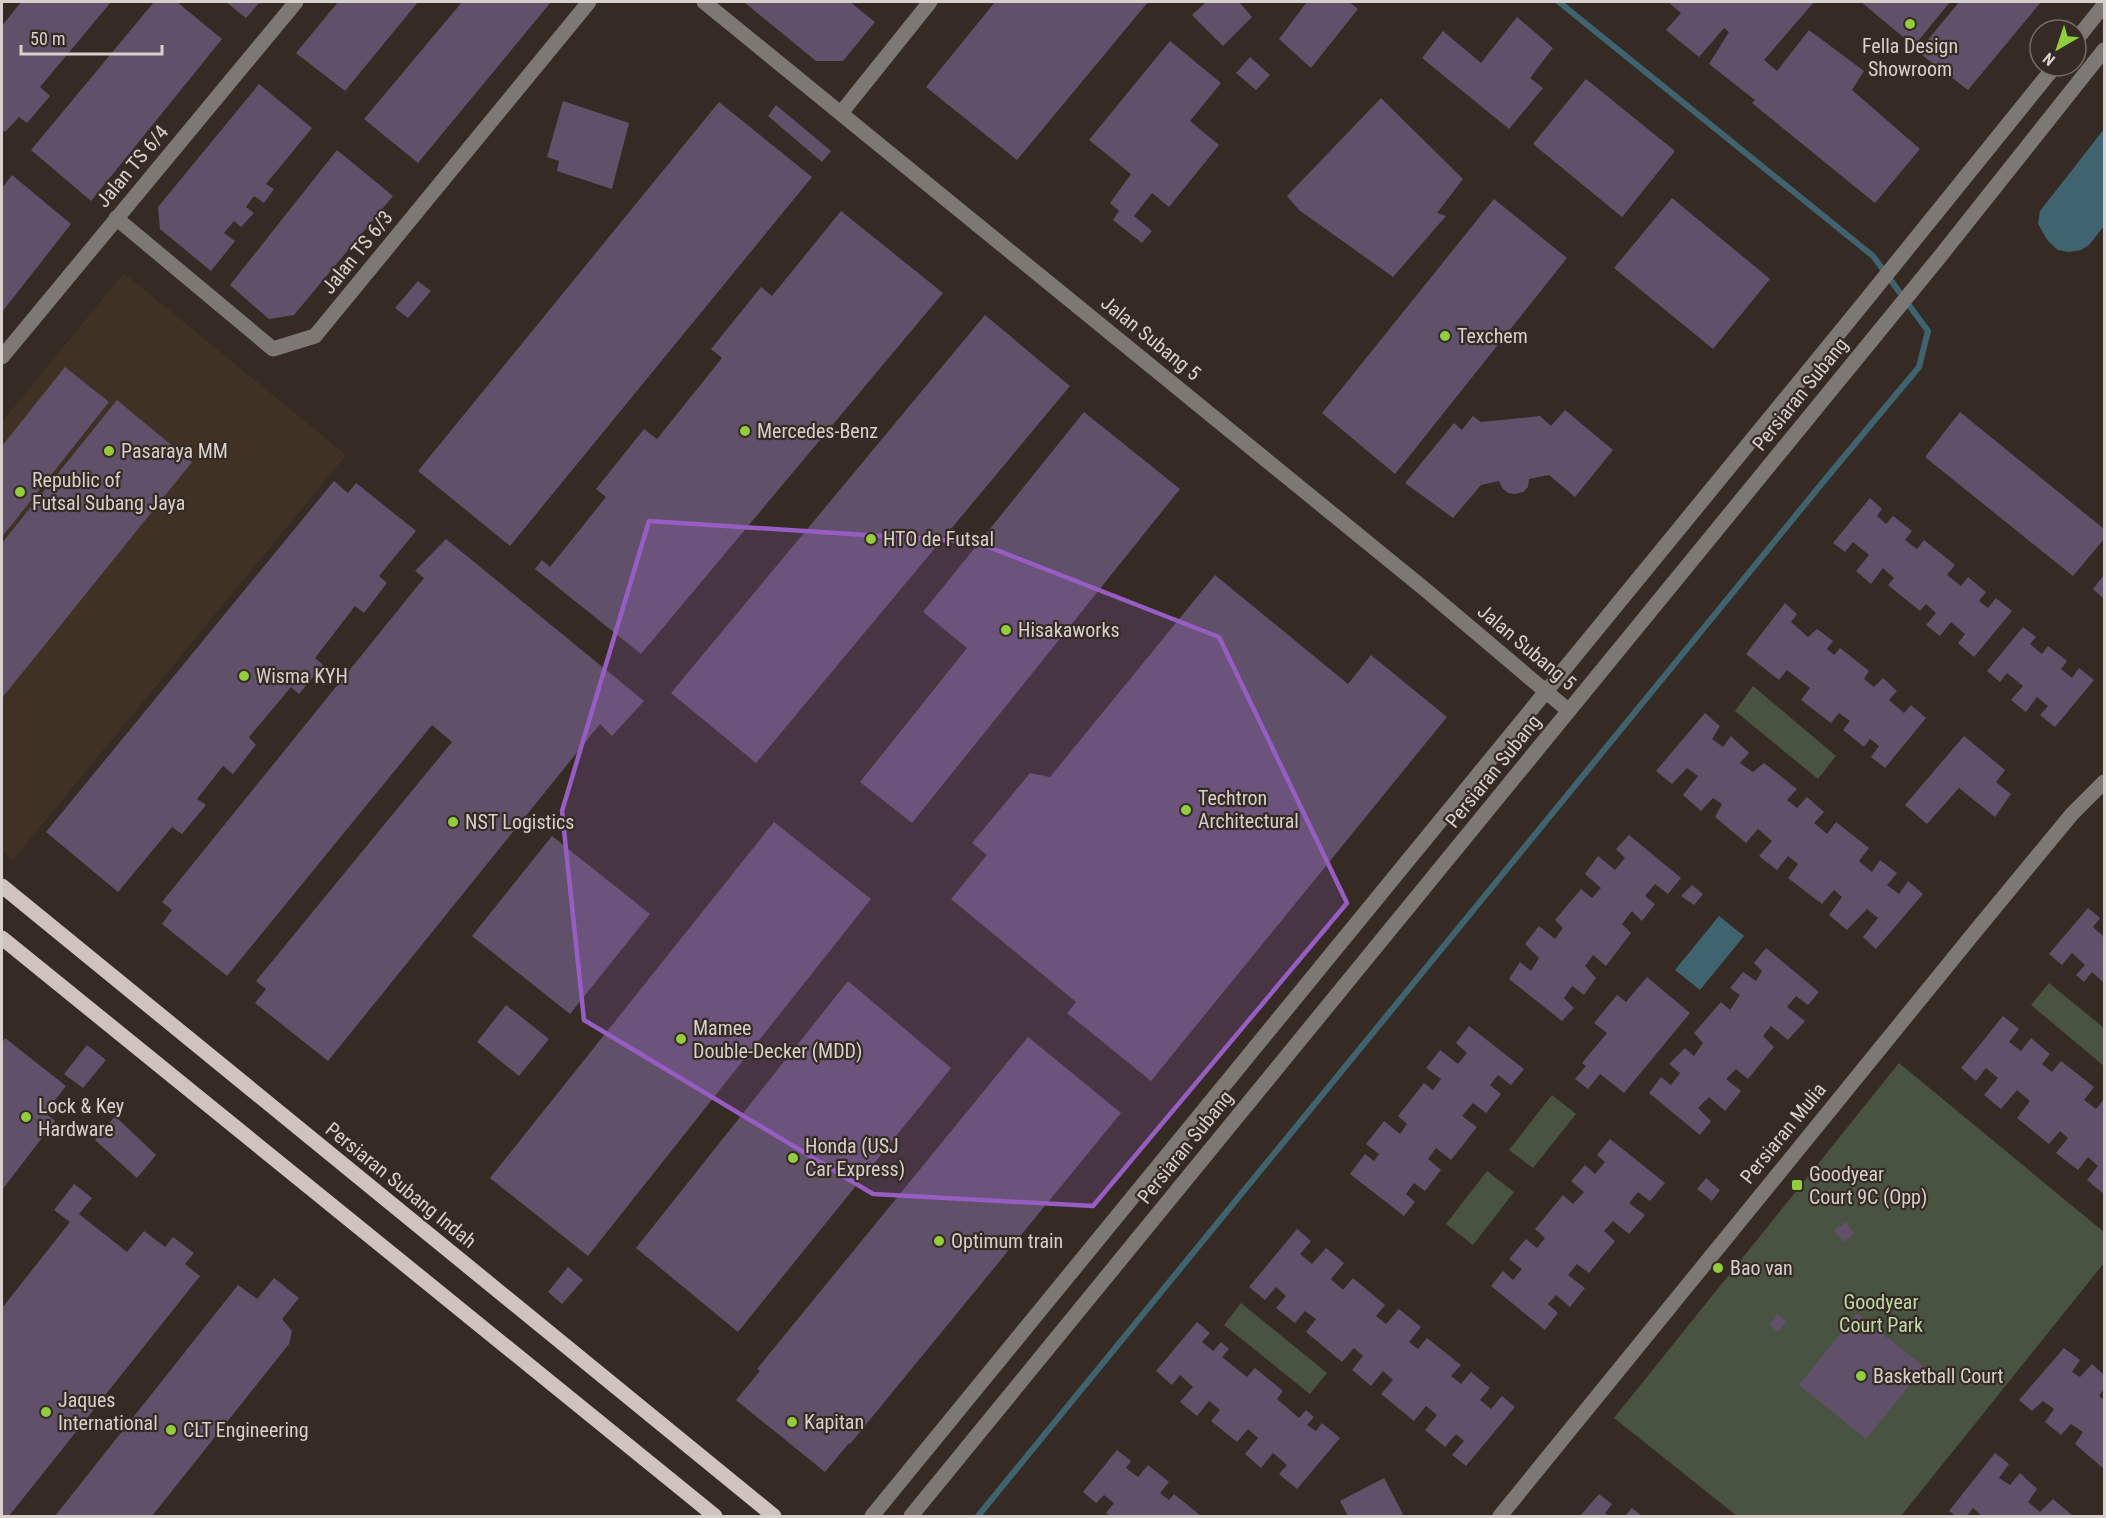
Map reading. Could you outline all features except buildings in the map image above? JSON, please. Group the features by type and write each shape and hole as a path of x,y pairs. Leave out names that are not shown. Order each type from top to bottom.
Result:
{"main road":[{"name":"Persiaran Subang Indah","path":"2,886 774,1516"},
{"path":"2,938 715,1516"}],"street":[{"name":"Jalan TS 6/4","path":"2,357 296,2"},
{"name":"Jalan TS 6/3","path":"117,218 273,349 315,336 589,2"},
{"name":"Jalan Subang 5","path":"704,2 1427,591 1569,711"},
{"path":"841,112 930,2"},
{"path":"2088,25 2104,5"},
{"name":"Persiaran Subang","path":"911,1516 1938,259 2104,50"},
{"name":"Persiaran Subang","path":"873,1516 1862,306 2045,78"},
{"name":"Persiaran Mulia","path":"1500,1516 2072,814 2104,782"}],"highlighted area":[{"path":"649,521 976,542 1219,637 1347,903 1093,1206 873,1194 584,1020 562,811"}],"shaded area":[{"path":"124,273 346,455 13,860 2,851 2,422"}],"green space":[{"path":"1753,686 1836,756 1818,779 1735,711"},
{"path":"2049,983 2104,1028 2104,1066 2031,1005"},
{"name":"Goodyear Court Park","path":"1899,1063 2104,1232 2104,1263 1901,1516 1737,1516 1614,1418"},
{"path":"1552,1095 1576,1114 1533,1168 1509,1150"},
{"path":"1487,1171 1514,1192 1473,1245 1446,1224"},
{"path":"1241,1303 1327,1373 1310,1394 1224,1325"}],"water":[{"path":"2104,129 2104,226 2089,245 2081,250 2069,252 2058,250 2048,241 2038,224 2040,211"},
{"path":"1719,916 1744,936 1700,990 1675,970"}],"waterway":[{"path":"978,1516 1919,367 1928,331 1873,256 1559,2"}],"place":[{"name":"Fella Design Showroom","path":"1910,24"},
{"name":"Texchem","path":"1445,336"},
{"name":"Mercedes-Benz","path":"745,431"},
{"name":"Pasaraya MM","path":"109,451"},
{"name":"Republic of Futsal Subang Jaya","path":"20,492"},
{"name":"HTO de Futsal","path":"871,539"},
{"name":"Hisakaworks","path":"1006,630"},
{"name":"Wisma KYH","path":"244,676"},
{"name":"Techtron Architectural","path":"1186,810"},
{"name":"NST Logistics","path":"453,822"},
{"name":"Mamee Double-Decker (MDD)","path":"681,1039"},
{"name":"Lock & Key Hardware","path":"26,1117"},
{"name":"Honda (USJ Car Express)","path":"793,1158"},
{"name":"Goodyear Court 9C (Opp)","path":"1797,1185"},
{"name":"Optimum train","path":"939,1241"},
{"name":"Bao van","path":"1718,1268"},
{"name":"Basketball Court","path":"1861,1376"},
{"name":"Jaques International","path":"46,1412"},
{"name":"Kapitan","path":"792,1422"},
{"name":"CLT Engineering","path":"171,1430"}]}
